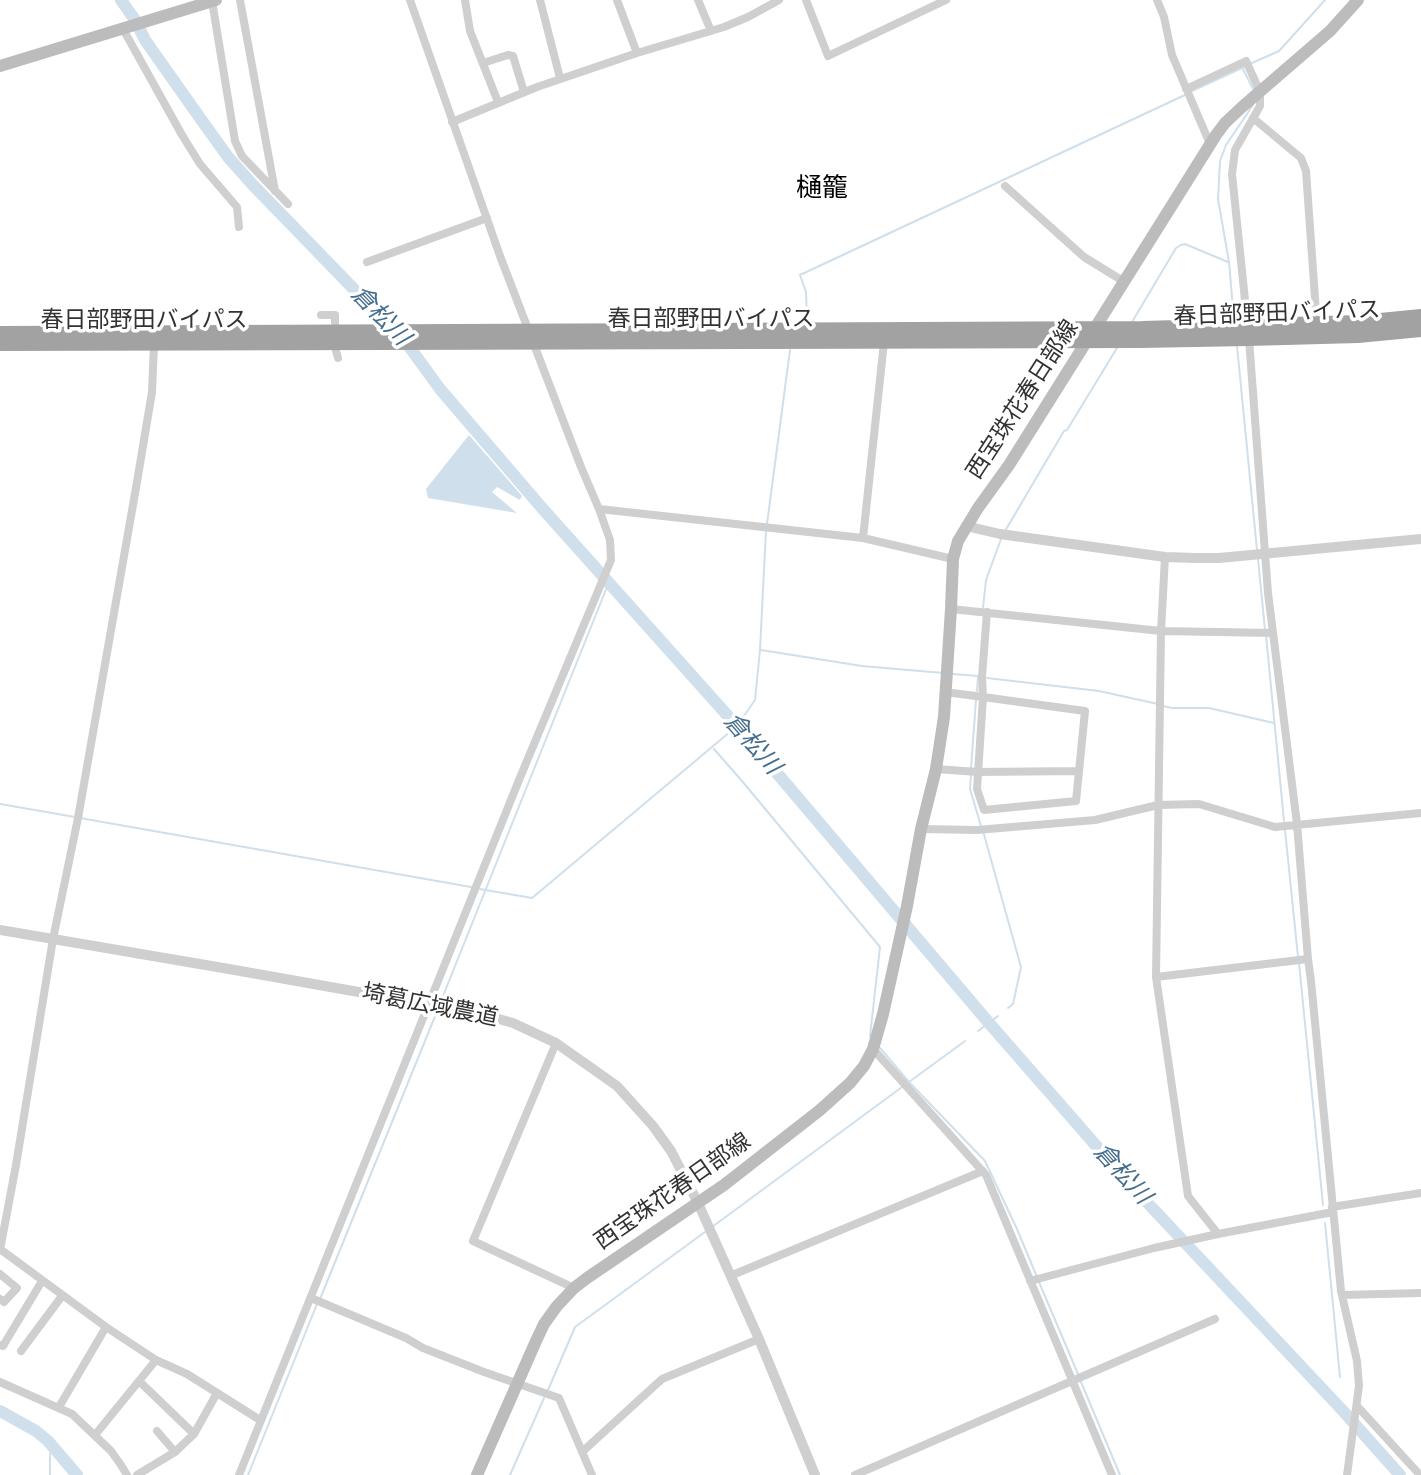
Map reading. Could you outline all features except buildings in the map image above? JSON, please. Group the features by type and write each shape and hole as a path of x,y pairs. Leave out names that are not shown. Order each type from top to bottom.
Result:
{"highway":[{"name":"春日部野田バイパス","path":"1248,333 1421,316"},
{"name":"春日部野田バイパス","path":"0,333 532,337 1248,333 1358,335 1421,330"},
{"name":"春日部野田バイパス","path":"532,337 884,342 1091,335"},
{"name":"春日部野田バイパス","path":"0,344 154,345 372,337"}],"main road":[{"name":"西宝珠花春日部線","path":"477,1475 544,1324 574,1288 698,1203 820,1110 850,1083 864,1066 873,1049 883,1014 936,769 944,717 953,559 958,541 1225,123 1330,31 1358,0"},
{"path":"0,66 214,1"}],"street":[{"path":"240,0 275,191"},
{"path":"239,1475 519,780 611,560 610,540 599,509 580,467 486,218 410,0"},
{"path":"465,0 470,31 498,102"},
{"path":"540,0 560,78"},
{"path":"617,0 637,53"},
{"path":"698,0 711,31"},
{"path":"452,122 560,78 711,31 748,17 779,0"},
{"path":"806,0 828,56 946,0"},
{"path":"1157,0 1164,17 1172,55 1210,144"},
{"path":"214,1 235,141 242,156 288,204"},
{"path":"128,28 182,135 200,164 237,207 239,227"},
{"path":"483,63 508,55 513,56 524,92"},
{"path":"1186,89 1246,61 1260,106 1235,150 1232,174 1301,960 1311,981 1342,1295 1357,1361 1359,1386 1348,1475"},
{"path":"1253,118 1301,158 1306,171 1316,312"},
{"path":"1004,186 1084,257 1123,281"},
{"path":"367,262 486,218"},
{"path":"321,316 335,315 335,323"},
{"path":"863,538 884,342"},
{"path":"154,345 152,392 79,815 52,939 0,1249 62,1296 156,1360 187,1374 260,1420"},
{"path":"599,509 863,538 953,559"},
{"path":"966,526 1000,534 1165,557 1219,558 1421,539"},
{"path":"1165,557 1161,631 1156,977 1188,1196 1218,1234"},
{"path":"951,609 1161,631 1273,634"},
{"path":"945,692 983,697 1085,711 1076,801 984,810 977,789 983,697 982,677 988,612"},
{"path":"936,769 978,772 1079,771"},
{"path":"921,830 977,830 1095,820 1158,804 1199,804 1275,827 1421,813"},
{"name":"埼葛広域農道","path":"0,930 477,1013 513,1023 556,1043 617,1086 653,1126 671,1151 698,1203 759,1339 815,1475"},
{"path":"1156,977 1301,960"},
{"path":"556,1043 473,1241 574,1288"},
{"path":"873,1049 983,1171 1036,1280 1073,1381 1112,1475"},
{"path":"730,1276 983,1171"},
{"path":"1036,1280 1154,1248 1421,1193"},
{"path":"0,1274 17,1288 4,1302 0,1299"},
{"path":"0,1345 4,1346 42,1281"},
{"path":"1342,1295 1421,1293"},
{"path":"21,1351 62,1296"},
{"path":"311,1298 484,1373 559,1398 592,1475"},
{"path":"855,1475 1215,1319"},
{"path":"59,1407 106,1327"},
{"path":"582,1452 662,1379 759,1339"},
{"path":"95,1434 156,1360"},
{"path":"139,1381 194,1434"},
{"path":"0,1382 72,1414 95,1434 127,1475"},
{"path":"137,1475 175,1452 194,1434 217,1392"},
{"path":"1357,1406 1420,1475"},
{"path":"157,1431 175,1452"}],"water":[{"path":"469,435 522,496 520,500 497,487 492,492 517,513 428,498 426,489"}],"waterway":[{"name":"倉松川","path":"121,0 145,40 228,157 408,345 440,389 542,508 737,726 1127,1181 1400,1475"},
{"path":"1252,63 1279,51 1325,0"},
{"path":"1192,91 1244,67"},
{"path":"1243,69 1253,89"},
{"path":"805,323 806,292 800,275 1187,94"},
{"path":"1234,320 1229,262 1218,199 1220,161 1226,145 1253,105"},
{"path":"1132,322 1176,248 1185,244 1228,262"},
{"path":"1237,346 1257,550"},
{"path":"1005,531 1117,348"},
{"path":"767,524 790,350"},
{"path":"480,889 532,898 737,726 755,700 766,530"},
{"path":"983,608 986,580 1001,539"},
{"path":"1258,559 1265,630"},
{"path":"441,1001 609,582"},
{"path":"1266,635 1284,821"},
{"path":"761,650 862,666 943,673"},
{"path":"952,674 978,676"},
{"path":"977,691 978,676"},
{"path":"987,678 1099,691 1158,704"},
{"path":"971,768 976,700"},
{"path":"1163,706 1209,708 1274,723"},
{"path":"714,749 880,947 870,1036"},
{"path":"971,774 970,789 981,826"},
{"path":"0,804 75,817"},
{"path":"80,818 471,887"},
{"path":"1285,830 1298,957"},
{"path":"983,831 1021,967 1013,1004 1008,1008"},
{"path":"1299,963 1323,1205"},
{"path":"320,1299 438,1009"},
{"name":"倉松川","path":"978,1031 998,1016"},
{"path":"909,1082 965,1041"},
{"path":"880,1048 985,1161 1037,1277"},
{"path":"712,1227 902,1087"},
{"path":"1325,1223 1340,1377"},
{"path":"548,1390 575,1327 705,1232"},
{"path":"1039,1282 1078,1374"},
{"path":"248,1475 317,1304"},
{"path":"1081,1382 1120,1475"},
{"path":"510,1475 544,1398"},
{"path":"0,1411 36,1431 77,1475"},
{"path":"50,1475 50,1455 54,1445"}],"district":[{"name":"樋籠","path":"822,189"}]}
